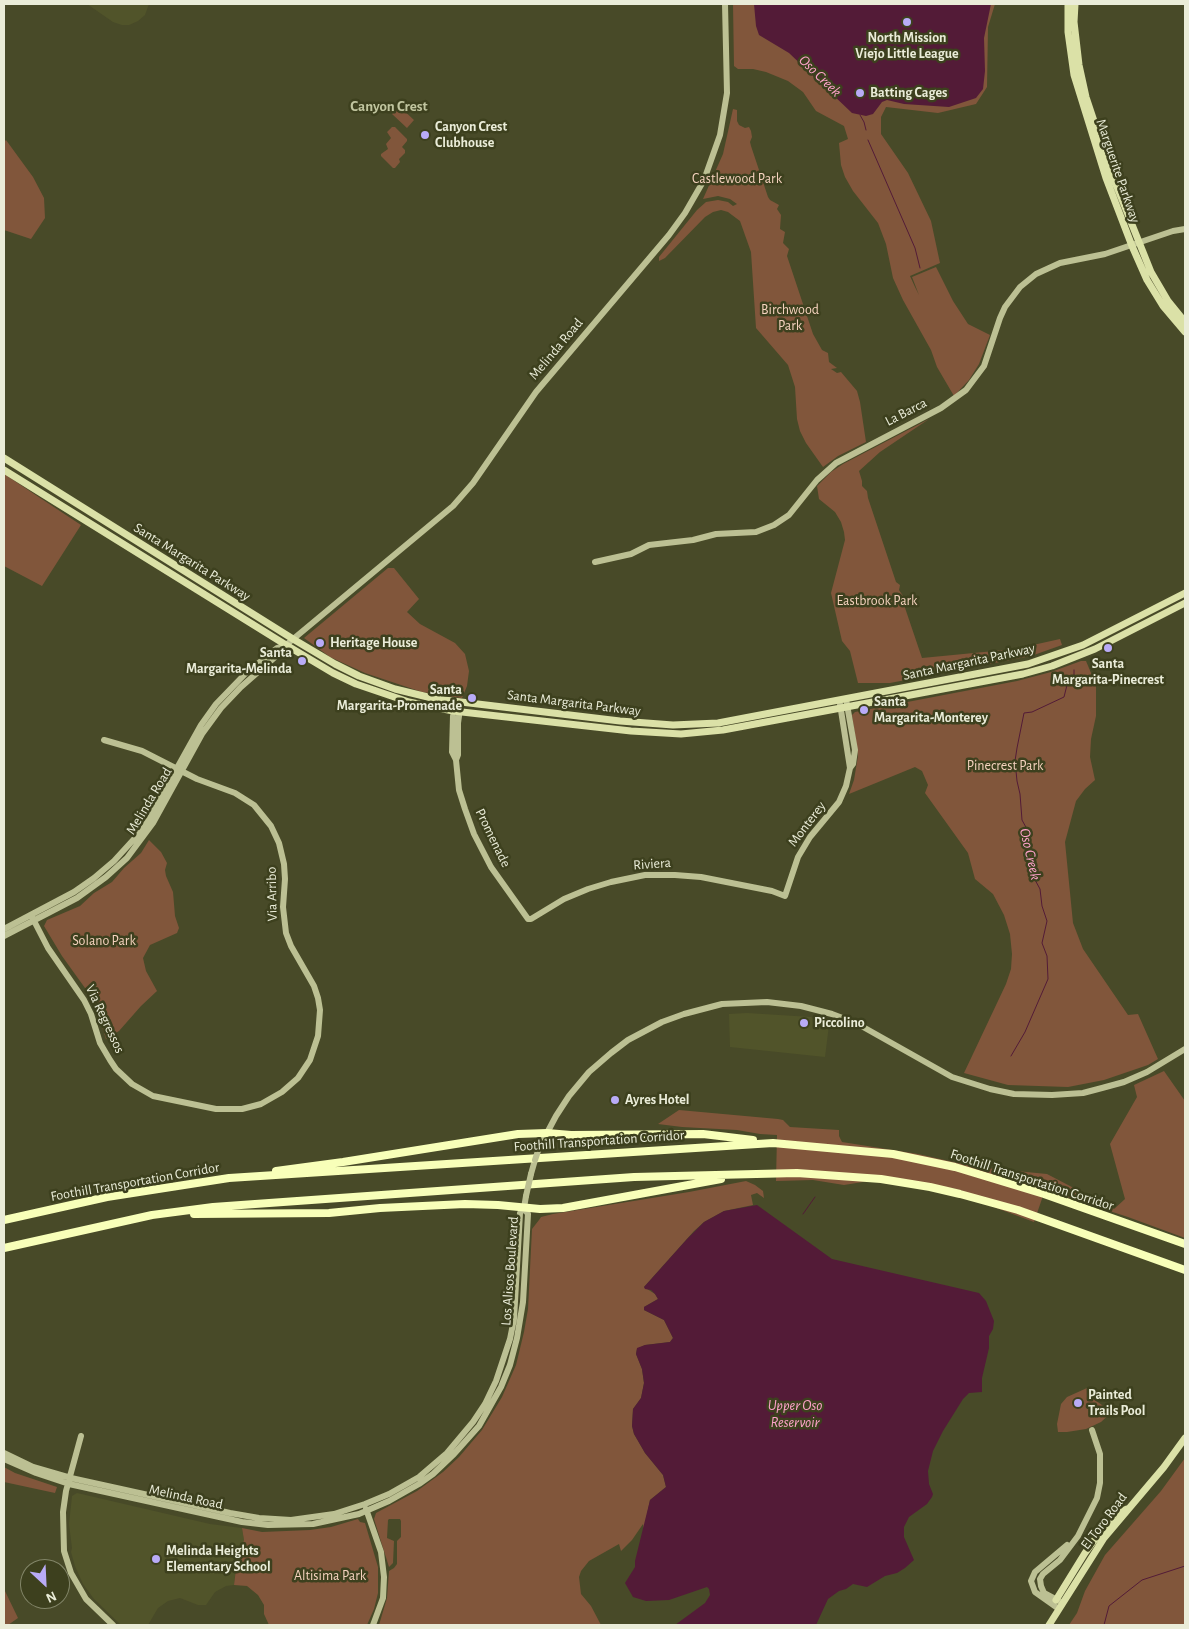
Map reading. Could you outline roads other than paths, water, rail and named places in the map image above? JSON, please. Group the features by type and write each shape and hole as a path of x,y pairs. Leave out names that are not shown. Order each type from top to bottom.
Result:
{"highway":[{"path":"229,1178 459,1145 518,1134 703,1134 773,1143"},
{"name":"Foothill Transportation Corridor","path":"4,1220 107,1197 229,1178 773,1143 868,1151 916,1158 992,1177 1185,1244"},
{"path":"4,1248 152,1215 213,1207 634,1177 777,1173 853,1176 906,1182 969,1196 1036,1217 1185,1270"},
{"path":"152,1215 329,1213 380,1208 465,1204 548,1209 578,1206 750,1174"}],"main road":[{"name":"Melinda Road","path":"4,936 74,892 114,862 148,820 202,734 221,708 241,687 282,651 286,645 437,520 462,496 481,472 536,392 667,237 685,213 704,180 720,135 724,115 727,73 725,4"},
{"name":"Marguerite Parkway","path":"1068,4 1070,54 1080,97 1106,178 1154,294 1170,316 1185,332"},
{"name":"Marguerite Parkway","path":"1075,4 1074,22 1086,97 1135,245 1161,291 1185,322"},
{"name":"La Barca","path":"596,562 631,554 649,545 692,540 716,534 756,532 774,526 789,515 817,480 836,463 941,408 968,388 984,366 1005,307 1020,286 1030,278 1048,267 1060,263 1097,256 1173,231 1185,229"},
{"name":"Santa Margarita Parkway","path":"4,458 293,639 335,664 369,680 405,692 457,702 632,723 673,725 718,723 1022,665 1052,657 1094,640 1185,594"},
{"name":"Santa Margarita Parkway","path":"4,470 333,673 367,688 409,702 455,713 631,731 681,734 723,730 1015,675 1052,666 1103,645 1185,603"},
{"name":"Monterey","path":"786,896 798,857 810,837 839,802 853,764 843,700"},
{"name":"Promenade","path":"457,702 455,740 458,755 456,760 460,794 474,834 491,867 528,920"},
{"name":"Via Arribo","path":"104,740 142,751 198,780 225,788 240,796 254,805 271,826 279,843 284,864 283,907 286,933 291,946 314,986 318,998 320,1010 318,1036 315,1049 298,1078 282,1092 261,1104 242,1109"},
{"name":"Riviera","path":"528,920 588,889 645,875 701,877 772,891 786,896"},
{"name":"Melinda Road","path":"4,929 32,918"},
{"name":"Via Regressos","path":"32,918 48,948 84,1000 91,1014 100,1042 110,1060 132,1084 153,1096 216,1110 242,1109"},
{"name":"Los Alisos Boulevard","path":"366,1508 405,1493 433,1474 473,1434 494,1401 510,1364 517,1338 522,1302 528,1214 524,1208 539,1148 560,1109 581,1082 598,1064 620,1046 646,1030 676,1016 729,1004 758,1002 809,1007 856,1023 952,1077 990,1089 1014,1094 1052,1095 1102,1088 1124,1082 1147,1072 1185,1049"},
{"path":"1049,1625 1059,1604 1035,1592 1031,1581 1035,1572 1066,1547 1081,1529 1097,1498 1100,1482 1100,1454 1092,1430"},
{"path":"81,1436 63,1512 62,1526 65,1556 74,1579 86,1599 112,1625"},
{"name":"El Toro Road","path":"1059,1604 1085,1552 1116,1514 1127,1509 1164,1467 1185,1438"},
{"name":"Melinda Road","path":"4,1453 70,1481"},
{"name":"Melinda Road","path":"4,1459 36,1474 242,1522 268,1525 313,1524 335,1520 366,1508"},
{"path":"366,1508 381,1552 384,1570 383,1598 373,1625"}],"water":[{"path":"754,4 991,4 984,38 985,71 983,89 976,98 949,107 904,104 887,100 882,102 873,114 866,116 852,113 789,53 759,35 756,26"},
{"name":"Upper Oso Reservoir","path":"757,1205 832,1259 979,1293 986,1301 994,1321 993,1329 989,1336 989,1348 982,1378 982,1392 969,1393 963,1399 933,1451 928,1471 932,1497 927,1504 909,1517 904,1527 904,1537 914,1560 905,1568 897,1573 885,1576 867,1587 853,1584 839,1591 828,1599 816,1625 675,1625 705,1603 710,1595 707,1587 669,1600 646,1601 633,1597 625,1583 635,1567 650,1500 666,1487 663,1475 645,1453 634,1434 632,1426 633,1409 641,1398 644,1383 642,1369 636,1354 637,1348 645,1345 670,1342 673,1338 664,1320 644,1310 644,1307 658,1299 651,1290 644,1287 704,1222 724,1211"}],"waterway":[{"name":"Oso Creek","path":"860,115 866,130"},
{"name":"Oso Creek","path":"868,140 915,248 920,268"},
{"name":"Oso Creek","path":"1011,1056 1025,1032 1048,979 1047,956 1042,943 1047,921 1042,906 1040,889 1034,878 1036,870 1032,865 1028,831 1022,820 1015,761 1017,748 1024,713 1032,712 1064,697 1067,685 1074,675 1074,670"},
{"name":"Oso Creek","path":"803,1214 815,1197"},
{"path":"1104,1625 1109,1606 1142,1580 1185,1566"}],"place":[{"name":"North Mission Viejo Little League","path":"907,22"},
{"name":"Batting Cages","path":"860,93"},
{"name":"Canyon Crest Clubhouse","path":"425,135"},
{"name":"Heritage House","path":"320,643"},
{"name":"Santa Margarita-Pinecrest","path":"1108,648"},
{"name":"Santa Margarita-Melinda","path":"302,661"},
{"name":"Santa Margarita-Promenade","path":"472,698"},
{"name":"Santa Margarita-Monterey","path":"864,710"},
{"name":"Piccolino","path":"804,1023"},
{"name":"Ayres Hotel","path":"615,1100"},
{"name":"Painted Trails Pool","path":"1078,1403"},
{"name":"Melinda Heights Elementary School","path":"156,1559"}],"district":[{"name":"Canyon Crest","path":"389,106"}],"park label":[{"name":"Castlewood Park","path":"737,179"},
{"name":"Birchwood Park","path":"790,318"},
{"name":"Eastbrook Park","path":"877,601"},
{"name":"Pinecrest Park","path":"1005,766"},
{"name":"Solano Park","path":"104,941"},
{"name":"Altisima Park","path":"330,1576"}]}
